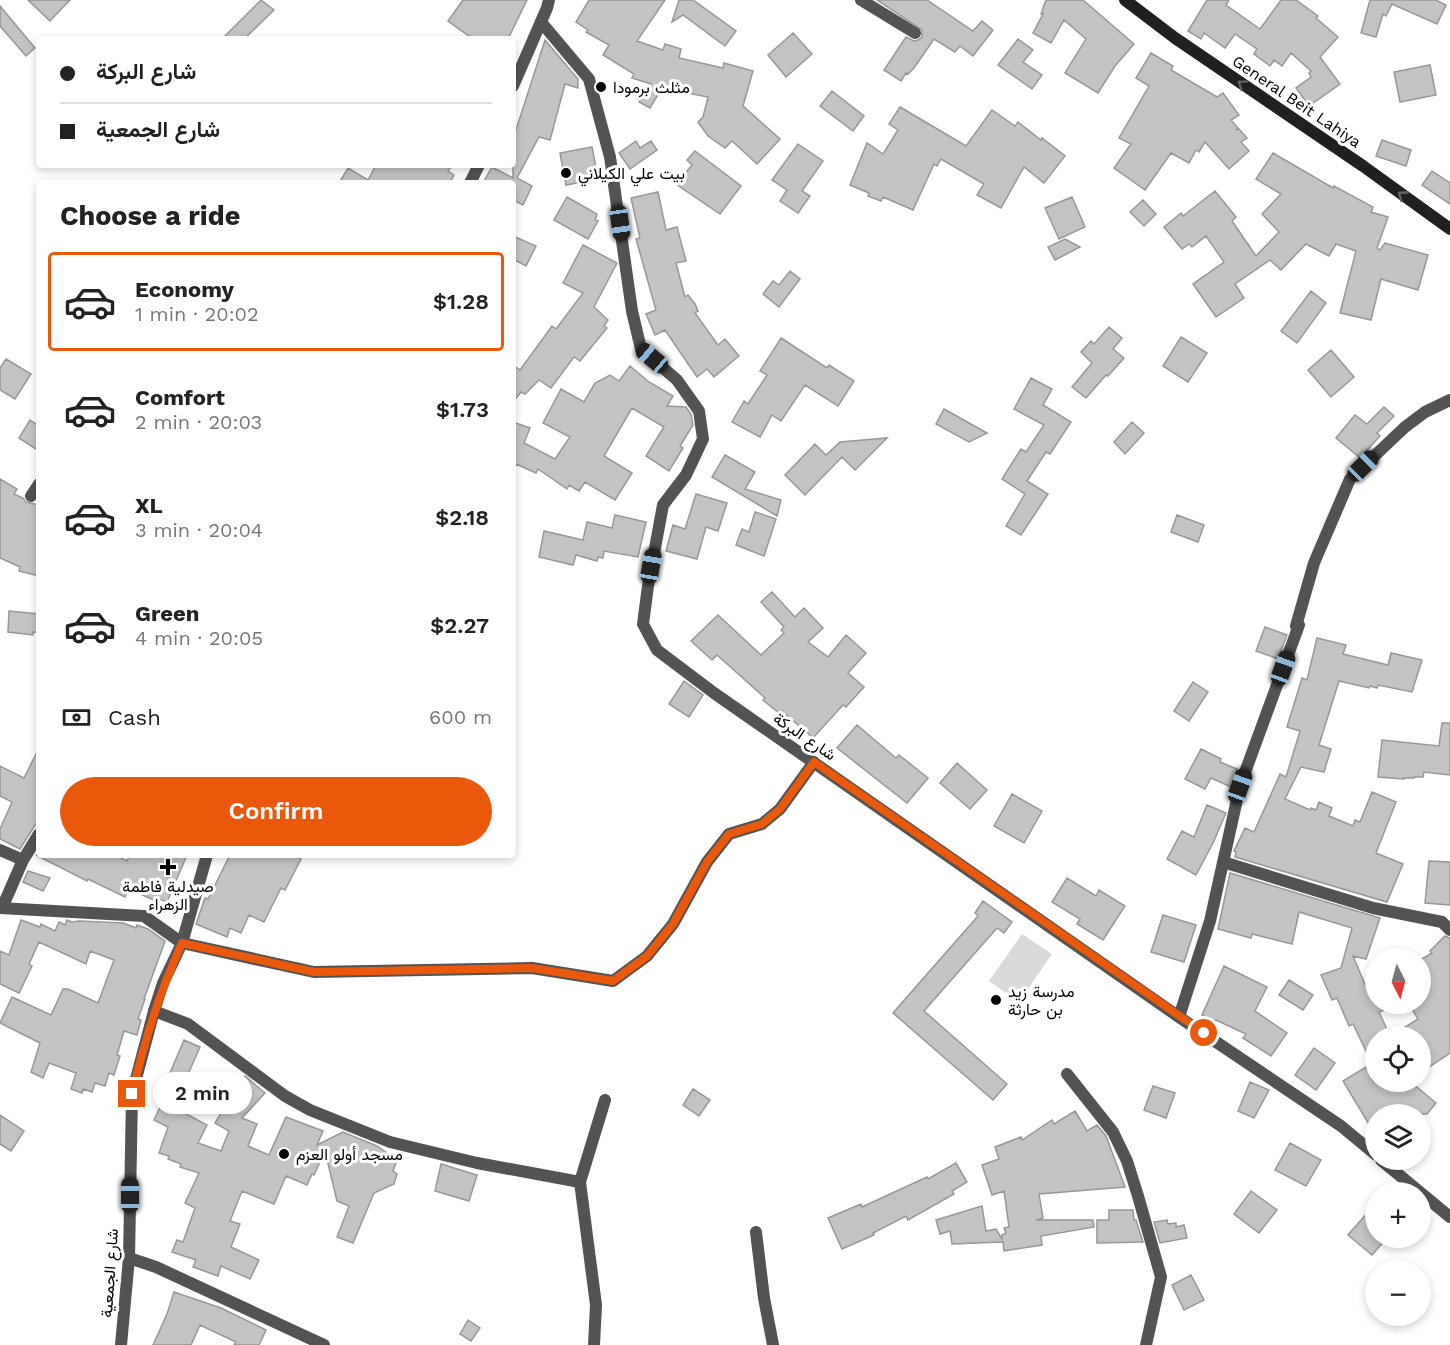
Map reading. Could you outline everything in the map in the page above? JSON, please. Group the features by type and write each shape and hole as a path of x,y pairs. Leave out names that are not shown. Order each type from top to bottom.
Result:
{"main road":[{"name":"General Beit Lahiya","path":"1125,0 1175,38 1363,166 1450,229"}],"street":[{"path":"516,79 549,0"},
{"path":"861,0 915,33"},
{"name":"شارع البركة","path":"541,22 589,79 610,157 632,311 641,349 677,380 699,411 703,439 686,475 663,505 648,586 643,624 657,650 714,693 1179,1017 1341,1126 1365,1146"},
{"path":"1179,1017 1210,921 1240,786 1299,625 1296,626 1314,563 1350,479 1404,427 1425,412 1450,400"},
{"path":"31,496 36,488"},
{"path":"36,839 22,860 1,908 144,916 182,943 314,972 532,968 613,981 647,956 673,924 707,862 729,834 762,824 780,809 814,762"},
{"path":"0,850 22,860"},
{"name":"شارع الجمعية","path":"121,1345 129,1258 132,1094 154,1011 163,983 182,943 206,858"},
{"path":"1223,862 1372,908 1442,922 1450,930"},
{"path":"154,1011 188,1024 285,1096 310,1110 390,1142 477,1163 580,1182"},
{"path":"1067,1074 1113,1132 1127,1161 1142,1208 1161,1277 1146,1345"},
{"path":"594,1345 596,1305 580,1182 605,1100"},
{"path":"1393,1170 1450,1217"},
{"path":"756,1232 764,1298 773,1345"},
{"path":"129,1258 156,1267 324,1345"}],"shaded area":[{"path":"1022,934 1052,954 1019,1002 989,981"}],"building":[{"path":"28,0 70,0 50,21"},
{"path":"261,0 274,10 247,36 225,36"},
{"path":"463,0 527,0 509,36 469,36 448,21"},
{"path":"589,0 665,0 637,41 663,50 665,44 681,49 679,58 723,68 724,63 753,71 743,106 780,139 757,164 732,141 725,148 708,136 698,122 703,117 708,97 662,88 650,108 639,102 651,84 632,78 634,74 603,55 609,45 586,32 588,30 576,22"},
{"path":"679,0 693,0 736,31 725,46 683,15 672,22"},
{"path":"877,0 927,0 973,31 982,21 993,30 973,56 960,46 955,52 934,39 914,68 908,74 906,73 901,81 884,70 906,37 914,41 918,40 922,37 922,30"},
{"path":"1046,0 1083,0 1134,44 1115,66 1098,93 1065,73 1086,39 1064,20 1051,43 1033,33 1043,14 1041,14"},
{"path":"1207,0 1229,0 1226,5 1260,29 1281,0 1296,0 1318,16 1316,18 1338,37 1320,57 1340,84 1309,106 1296,88 1311,77 1309,73 1311,71 1291,53 1282,66 1274,60 1270,66 1254,54 1257,49 1235,34 1225,48 1204,33 1201,39 1188,31"},
{"path":"1370,0 1436,0 1446,5 1437,24 1392,4 1386,16 1383,14 1376,37 1361,33"},
{"path":"0,6 35,48 26,56 0,26"},
{"path":"793,33 812,54 786,77 768,55"},
{"path":"1018,39 1033,50 1023,62 1042,75 1032,89 998,65"},
{"path":"545,40 578,79 578,88 565,84 550,140 539,137 517,178 532,186 523,205 516,202 516,180 485,180 491,168 513,178 513,168 516,168 516,130"},
{"path":"1151,53 1173,66 1171,70 1217,97 1223,93 1239,115 1231,120 1238,128 1236,130 1239,129 1247,138 1241,142 1249,151 1229,169 1205,142 1199,152 1196,150 1189,163 1171,153 1145,190 1114,168 1131,144 1119,138 1149,86 1136,78"},
{"path":"1430,65 1436,95 1400,102 1394,72"},
{"path":"832,91 864,116 853,131 820,106"},
{"path":"900,107 966,146 992,110 1015,126 1018,122 1065,156 1044,183 1024,167 1001,208 977,195 984,184 941,159 937,166 934,164 913,210 883,197 881,201 850,185 867,143 883,154 898,130 889,124"},
{"path":"1382,140 1411,150 1406,166 1376,156"},
{"path":"636,141 640,148 651,141 657,150 630,169 619,153"},
{"path":"798,144 823,161 802,191 810,196 798,213 780,201 787,190 772,180"},
{"path":"592,147 598,179 566,185 560,153"},
{"path":"695,151 741,186 720,214 676,184 692,165 687,160"},
{"path":"1273,153 1333,188 1334,186 1373,207 1371,212 1388,217 1377,248 1380,250 1385,243 1428,255 1418,290 1381,279 1371,320 1340,313 1356,251 1336,244 1329,256 1306,244 1281,270 1270,260 1235,284 1244,298 1216,317 1193,284 1224,262 1206,236 1192,247 1189,244 1182,249 1164,227 1181,213 1183,216 1215,191 1236,217 1232,221 1256,256 1279,232 1262,214 1281,194 1256,179"},
{"path":"348,168 368,180 341,180"},
{"path":"374,168 450,168 448,171 454,175 452,180 368,180"},
{"path":"1432,171 1450,183 1450,204 1422,185"},
{"path":"658,192 666,230 677,227 686,261 676,263 685,297 688,295 695,304 698,311 695,313 718,345 725,339 739,356 714,377 707,369 697,377 665,330 655,335 646,314 656,310 636,239 640,238 631,198"},
{"path":"567,197 597,214 595,220 598,221 588,239 554,220"},
{"path":"1072,197 1085,227 1059,239 1045,208"},
{"path":"1143,200 1156,214 1144,226 1130,212"},
{"path":"516,237 536,246 526,266 516,261"},
{"path":"1065,239 1080,247 1055,260 1048,247"},
{"path":"583,245 617,263 594,307 608,320 604,326 607,328 580,361 574,357 551,388 539,380 525,394 521,392 516,398 516,367 520,370 552,326 556,329 583,293 563,283"},
{"path":"790,271 800,279 779,307 763,294 773,281 779,285"},
{"path":"1311,291 1326,303 1297,343 1281,331"},
{"path":"1109,327 1122,338 1113,349 1124,358 1086,398 1072,387 1092,363 1081,352 1091,341 1094,344"},
{"path":"1181,337 1207,353 1188,382 1163,366"},
{"path":"781,338 827,368 829,365 854,381 838,406 805,385 781,421 772,415 760,437 732,422 744,401 748,404 767,375 760,371"},
{"path":"1331,350 1354,377 1331,397 1308,370"},
{"path":"6,359 31,374 15,399 0,390 0,368"},
{"path":"630,366 649,382 673,396 667,406 686,407 691,414 693,425 680,446 683,448 669,471 646,456 664,427 632,408 604,456 632,473 615,500 585,482 579,491 569,485 567,489 538,469 536,473 516,464 516,423 530,428 524,443 555,459 570,437 543,423 561,389 584,402 595,383 610,375 619,381"},
{"path":"1031,378 1052,389 1043,405 1071,422 1050,454 1046,452 1027,481 1048,494 1021,535 1006,526 1025,494 1002,479 1021,449 1026,452 1044,425 1014,409"},
{"path":"1384,407 1394,416 1377,433 1380,436 1360,458 1336,438 1355,415 1367,424"},
{"path":"944,409 987,433 969,442 936,424"},
{"path":"30,420 36,424 36,449 19,438"},
{"path":"1132,422 1144,433 1125,454 1114,442"},
{"path":"887,438 855,470 842,457 805,495 785,475 815,444 826,455 840,442"},
{"path":"725,455 755,472 745,489 781,500 777,516 712,477"},
{"path":"0,479 17,489 14,494 26,502 36,504 36,575 19,571 20,567 0,558"},
{"path":"696,494 727,503 718,531 706,527 697,559 666,551 673,525 685,529"},
{"path":"755,512 776,519 764,556 736,545 742,529 749,532"},
{"path":"615,515 646,522 638,557 604,551 603,558 598,557 597,561 576,555 573,565 539,557 544,531 583,540 587,522 612,528"},
{"path":"1177,515 1204,525 1198,542 1171,532"},
{"path":"772,592 795,617 804,608 823,628 808,642 828,657 846,635 866,653 848,673 864,687 846,707 843,705 813,738 782,711 780,714 763,700 765,698 717,655 712,660 691,641 718,615 761,655 784,633 781,630 784,627 761,602"},
{"path":"9,611 36,614 36,632 33,632 33,635 8,632"},
{"path":"1265,627 1287,635 1278,659 1256,651"},
{"path":"1317,638 1346,645 1343,654 1388,665 1391,653 1422,660 1412,692 1378,685 1377,688 1370,686 1369,688 1339,681 1319,745 1331,749 1324,772 1301,767 1285,799 1310,810 1311,808 1316,810 1319,802 1332,808 1329,816 1353,826 1355,820 1360,822 1372,792 1396,802 1376,853 1403,864 1387,902 1235,857 1236,852 1234,851 1245,828 1254,832 1280,774 1286,777 1300,731 1287,727 1302,678 1307,680"},
{"path":"684,681 703,695 689,717 669,704"},
{"path":"1193,682 1208,692 1189,721 1174,711"},
{"path":"1442,723 1450,723 1450,775 1424,772 1423,777 1414,778 1378,777 1382,740 1439,746"},
{"path":"857,725 896,758 899,755 928,778 907,803 837,748"},
{"path":"1201,749 1221,759 1220,762 1237,769 1231,787 1211,778 1205,789 1185,779"},
{"path":"36,754 36,824 20,849 0,839 0,829 12,802 0,796 0,766 24,778"},
{"path":"957,763 987,790 970,809 940,783"},
{"path":"1012,794 1042,811 1024,843 994,826"},
{"path":"1207,805 1226,813 1196,875 1167,859 1182,831 1194,837"},
{"path":"42,858 121,858 127,861 128,858 186,858 167,902 157,898 156,901 129,889 125,897 88,879 87,881"},
{"path":"228,858 301,859 285,890 281,888 264,922 249,915 241,933 230,928 227,937 196,924 205,898 208,899"},
{"path":"1429,861 1450,862 1450,905 1425,903"},
{"path":"28,871 50,878 43,891 23,882"},
{"path":"1230,873 1380,918 1370,948 1365,948 1365,959 1353,956 1365,984 1365,1014 1380,1014 1385,1026 1365,1026 1365,1049 1353,1024 1349,1026 1337,998 1332,1000 1321,975 1341,968 1352,928 1299,912 1292,944 1252,934 1251,938 1218,929"},
{"path":"1067,878 1096,896 1099,890 1125,906 1103,940 1077,924 1080,919 1052,902"},
{"path":"983,901 1012,922 1004,933 997,928 924,1011 1007,1084 993,1100 893,1013 978,916 975,913"},
{"path":"1163,915 1196,925 1184,962 1151,952"},
{"path":"21,920 40,927 41,924 55,931 59,922 65,925 67,920 123,923 136,928 137,925 148,929 165,941 138,1019 141,1020 137,1035 124,1031 114,1075 109,1073 105,1086 95,1083 92,1092 83,1089 82,1093 71,1089 76,1073 49,1063 43,1078 31,1072 40,1043 0,1023 12,997 51,1015 63,989 68,989 98,1003 114,960 90,951 86,964 39,942 29,964 32,966 19,993 0,984 0,951 9,955"},
{"path":"1445,936 1450,938 1450,1053 1431,1066 1431,1026 1407,1026 1418,1019 1415,1014 1431,1014 1431,950"},
{"path":"1224,966 1267,987 1255,1011 1287,1033 1271,1056 1243,1038 1246,1034 1202,1015"},
{"path":"1289,980 1313,995 1303,1010 1279,995"},
{"path":"184,1040 200,1047 175,1108 207,1125 198,1143 221,1151 229,1131 215,1123 227,1103 223,1100 245,1076 265,1093 242,1118 257,1124 248,1146 269,1155 286,1117 323,1131 317,1145 343,1132 377,1146 397,1160 393,1171 397,1174 394,1184 374,1193 353,1243 337,1237 349,1206 337,1201 325,1151 307,1185 286,1176 274,1204 242,1191 230,1221 240,1224 231,1247 259,1260 250,1279 221,1266 218,1276 193,1267 196,1260 172,1252 177,1240 183,1242 195,1208 185,1203 199,1173 180,1167 181,1164 168,1159 169,1156 159,1153 168,1127 154,1120 164,1099 161,1098 167,1080"},
{"path":"1314,1048 1335,1063 1316,1090 1295,1075"},
{"path":"1365,1068 1365,1092 1423,1092 1436,1103 1431,1109 1431,1104 1365,1104 1365,1118 1343,1081"},
{"path":"1250,1082 1269,1090 1254,1118 1238,1111"},
{"path":"1153,1086 1175,1093 1166,1118 1144,1110"},
{"path":"693,1089 710,1100 699,1116 683,1105"},
{"path":"1075,1111 1087,1131 1097,1125 1106,1136 1125,1187 1039,1194 1043,1218 1036,1220 1093,1220 1094,1227 1041,1236 1042,1245 1004,1251 1003,1242 952,1244 950,1231 940,1234 936,1220 982,1206 986,1231 996,1229 1002,1239 1002,1235 1006,1233 1004,1228 1009,1227 1004,1191 992,1195 982,1165 999,1159 995,1147 1021,1137 1022,1140 1052,1120 1054,1124"},
{"path":"0,1115 24,1131 11,1151 0,1144"},
{"path":"1290,1143 1321,1160 1306,1186 1275,1170"},
{"path":"956,1163 967,1182 952,1191 954,1194 908,1220 906,1216 873,1233 874,1235 842,1249 828,1218 861,1204 862,1207 927,1177 928,1179"},
{"path":"441,1164 477,1175 469,1201 435,1191"},
{"path":"1251,1191 1277,1210 1259,1233 1234,1214"},
{"path":"1109,1210 1133,1210 1134,1220 1136,1220 1143,1242 1097,1243 1097,1220 1109,1220"},
{"path":"1365,1216 1365,1248 1378,1248 1372,1255 1348,1235"},
{"path":"1167,1220 1168,1224 1176,1223 1176,1227 1184,1225 1187,1238 1160,1243 1154,1222"},
{"path":"1191,1275 1204,1300 1184,1310 1172,1285"},
{"path":"174,1292 221,1308 266,1330 259,1345 234,1345 236,1342 200,1325 191,1345 153,1345"},
{"path":"468,1320 480,1328 471,1341 460,1334"}],"place":[{"name":"مثلث برمودا","path":"601,87"},
{"name":"بيت علي الكيلاني","path":"566,173"},
{"name":"صيدلية فاطمة الزهراء","path":"168,867"},
{"name":"مدرسة زيد بن حارثة","path":"996,1000"},
{"name":"مسجد أولو العزم","path":"284,1154"}],"route":[{"path":"132,1094 163,983 182,943 314,972 532,968 613,981 647,956 673,924 707,862 729,834 762,824 780,809 814,762 1204,1033"}]}
